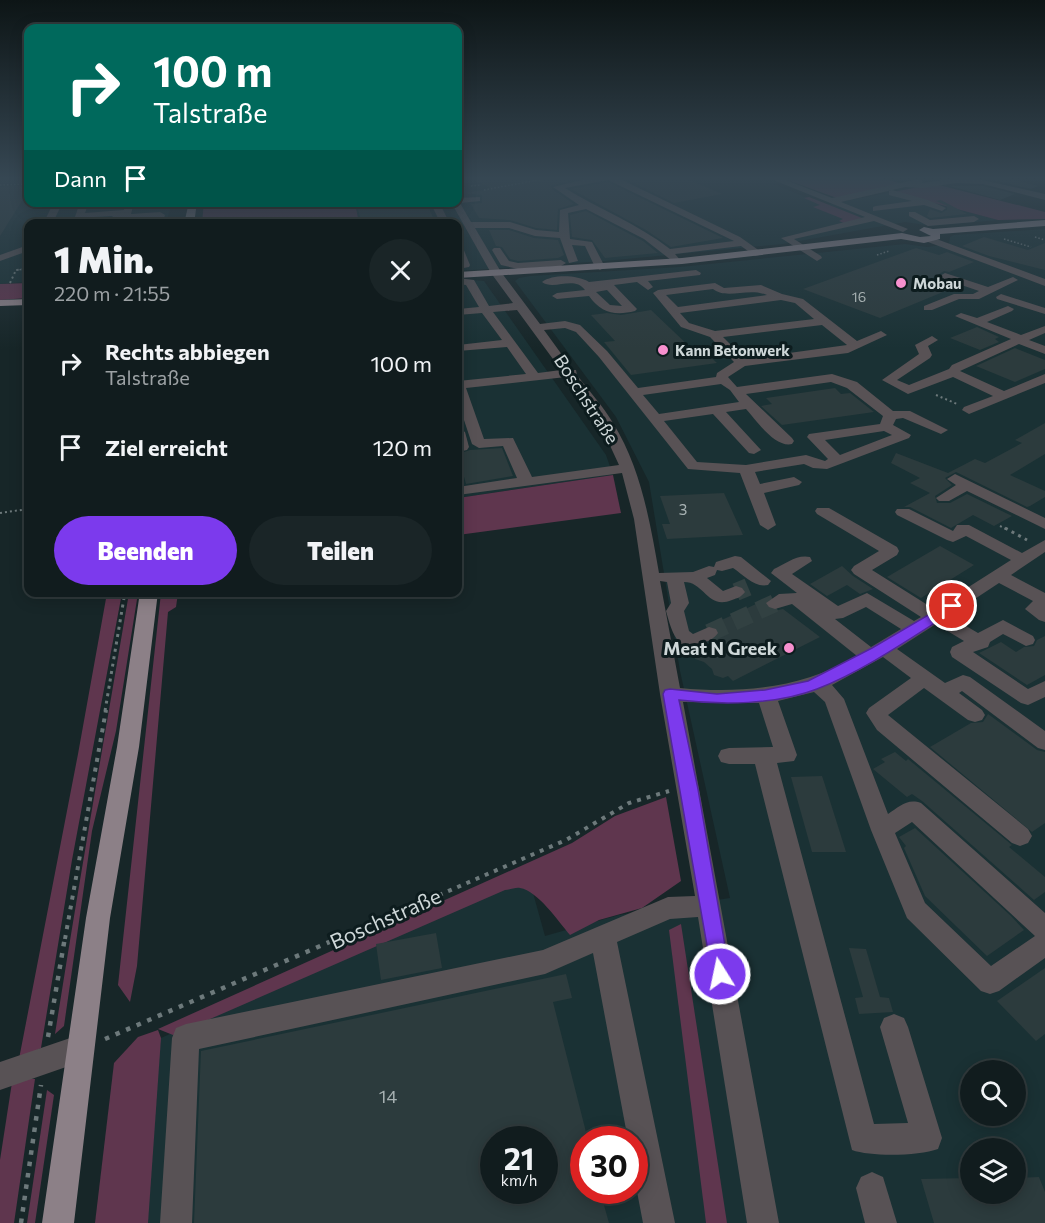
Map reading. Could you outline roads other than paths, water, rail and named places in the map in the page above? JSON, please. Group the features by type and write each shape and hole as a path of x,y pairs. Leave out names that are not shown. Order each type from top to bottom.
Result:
{"main road":[{"path":"462,275 600,267 759,254 895,234"},
{"path":"904,234 917,240 949,234"},
{"path":"0,303 24,301"},
{"path":"58,1223 98,918 128,747 148,597"}],"street":[{"name":"Boschstraße","path":"474,234 496,273 572,373 607,424 628,468 642,519 670,694 689,789 763,1223"},
{"path":"541,234 589,244 600,267"},
{"path":"565,234 573,261"},
{"path":"636,234 668,252 676,261"},
{"path":"727,234 759,254"},
{"path":"800,234 786,238 817,258"},
{"path":"932,236 1045,283"},
{"path":"668,252 741,243"},
{"path":"497,250 505,263 518,266 561,263"},
{"path":"0,258 24,252"},
{"path":"591,290 584,282 572,280 552,289 591,290 640,279 696,273"},
{"path":"945,276 989,291"},
{"path":"640,279 675,310"},
{"path":"928,308 958,296 975,297 1013,280"},
{"path":"464,282 531,372"},
{"path":"658,293 715,286 722,291 757,287 781,297 799,301 855,345"},
{"path":"1024,286 1045,294"},
{"path":"573,302 591,290"},
{"path":"675,310 781,297"},
{"path":"1001,297 1042,311"},
{"path":"462,312 520,306"},
{"path":"977,322 1008,309"},
{"path":"675,310 672,311 685,326 714,335 824,321"},
{"path":"961,316 1020,340 1040,351"},
{"path":"536,326 575,327 594,348 603,354 693,466 746,469 804,460 818,465 827,465 904,435 852,385 832,378 736,391"},
{"path":"932,340 921,345 926,355 888,380 908,390 1043,331"},
{"path":"714,335 742,363"},
{"path":"804,460 721,376 742,363 844,350 881,335"},
{"path":"462,348 511,343"},
{"path":"462,384 531,372 572,373"},
{"path":"953,372 1004,396"},
{"path":"970,380 987,372"},
{"path":"969,410 1045,378"},
{"path":"633,393 724,380"},
{"path":"462,396 479,444 508,441 527,483"},
{"path":"654,419 749,404"},
{"path":"716,409 754,450"},
{"path":"787,441 888,421 905,414 941,430"},
{"path":"814,437 838,461"},
{"path":"462,491 628,468"},
{"path":"746,469 768,525"},
{"path":"944,498 961,482 1045,524"},
{"path":"755,490 794,483"},
{"path":"823,511 891,551 860,570 934,617 979,642"},
{"path":"903,512 953,537 965,529 1039,551"},
{"path":"670,694 717,699 765,695 817,683 876,652 1039,551"},
{"path":"651,577 674,577 709,571 735,561 749,586 780,601 797,599 876,652 924,678 975,715"},
{"path":"804,561 780,573 837,614 867,599 914,629"},
{"path":"709,571 721,598 749,586"},
{"path":"999,576 1045,601 1034,609 1045,615"},
{"path":"674,577 680,603 675,611 681,634 691,642 709,633"},
{"path":"1026,640 1003,626 959,652 1028,698 1044,690"},
{"path":"924,678 876,713 884,725 1020,837"},
{"path":"944,693 963,682 1045,742"},
{"path":"817,683 834,699 882,830 916,910 990,982 1045,943"},
{"path":"729,756 786,755 774,714 765,695"},
{"path":"764,755 862,1139 927,1138 894,1027"},
{"path":"882,830 913,808 1045,929"},
{"path":"176,1223 186,1038 545,962 668,908 709,906"},
{"path":"603,936 659,1223"},
{"path":"0,1076 80,1049"},
{"path":"872,1188 881,1223"}],"tunnel":[{"path":"736,592 748,587"},
{"path":"709,633 775,603"}],"place":[{"name":"Mobau","path":"901,283"},
{"name":"Kann Betonwerk","path":"663,350"},
{"name":"Meat N Greek","path":"789,648"}]}
